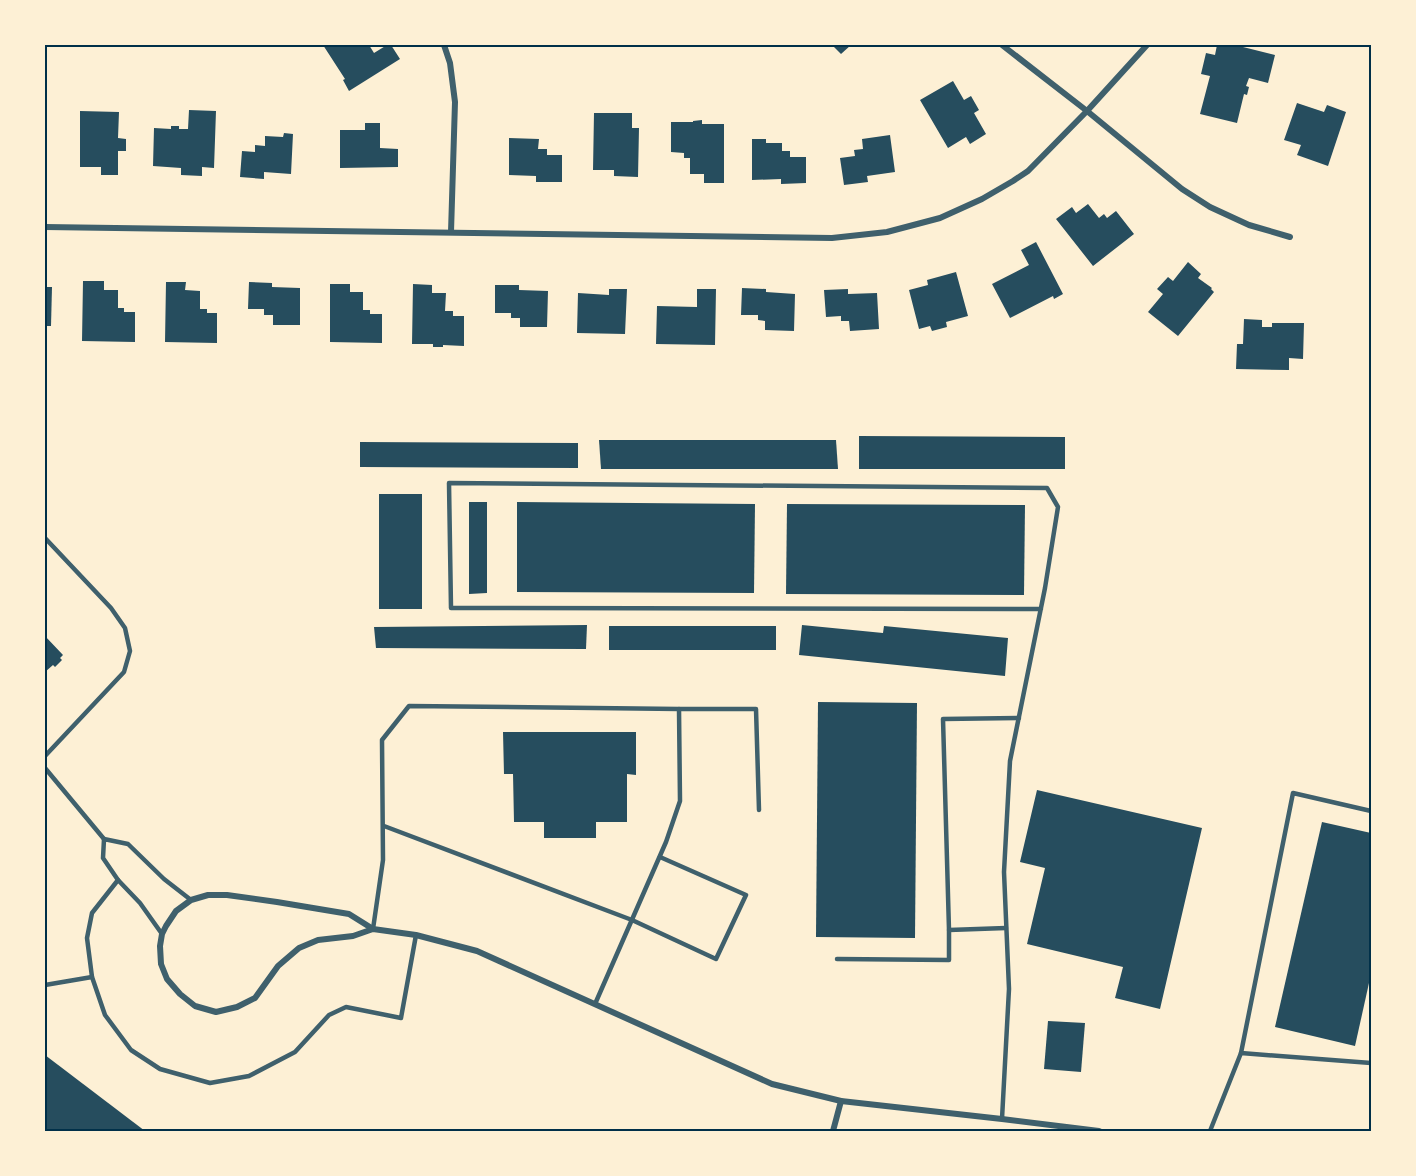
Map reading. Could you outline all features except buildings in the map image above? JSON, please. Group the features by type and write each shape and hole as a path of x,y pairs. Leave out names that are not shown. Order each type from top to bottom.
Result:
{"street":[{"path":"444,45 450,63 455,102 451,232"},
{"path":"1002,45 1182,189 1210,207 1249,225 1290,237"},
{"path":"45,227 832,238 887,232 940,218 982,199 1028,171 1147,45"},
{"path":"373,929 353,936 318,940 299,948 278,966 255,998 237,1007 216,1012 195,1006 180,994 167,979 161,964 162,934 176,911 191,900 208,895 226,895 349,914 373,929 416,935 477,951 772,1084 841,1101 1099,1131"},
{"path":"833,1131 841,1101"}],"lane":[{"path":"1002,1119 1009,989 1004,872 1010,760 1041,609 1058,507 1047,488 448,483 450,608 1041,609"},
{"path":"45,538 111,608 125,628 130,651 124,672 45,756"},
{"path":"373,929 383,860 382,740 409,705 756,709 759,810"},
{"path":"595,1004 660,857 680,801 679,709"},
{"path":"837,959 950,960 943,719 1019,718"},
{"path":"45,768 104,839 128,844 164,879 191,900"},
{"path":"1210,1131 1240,1053 1293,793 1371,812"},
{"path":"384,826 632,920 716,959 746,895 660,857"},
{"path":"104,839 103,858 162,934"},
{"path":"118,880 92,913 87,938 92,977 105,1015 131,1050 160,1069 210,1083 249,1076 295,1052 329,1015 346,1007 401,1018 416,935"},
{"path":"949,930 1006,928"},
{"path":"45,985 92,977"},
{"path":"1240,1053 1371,1063"}]}
